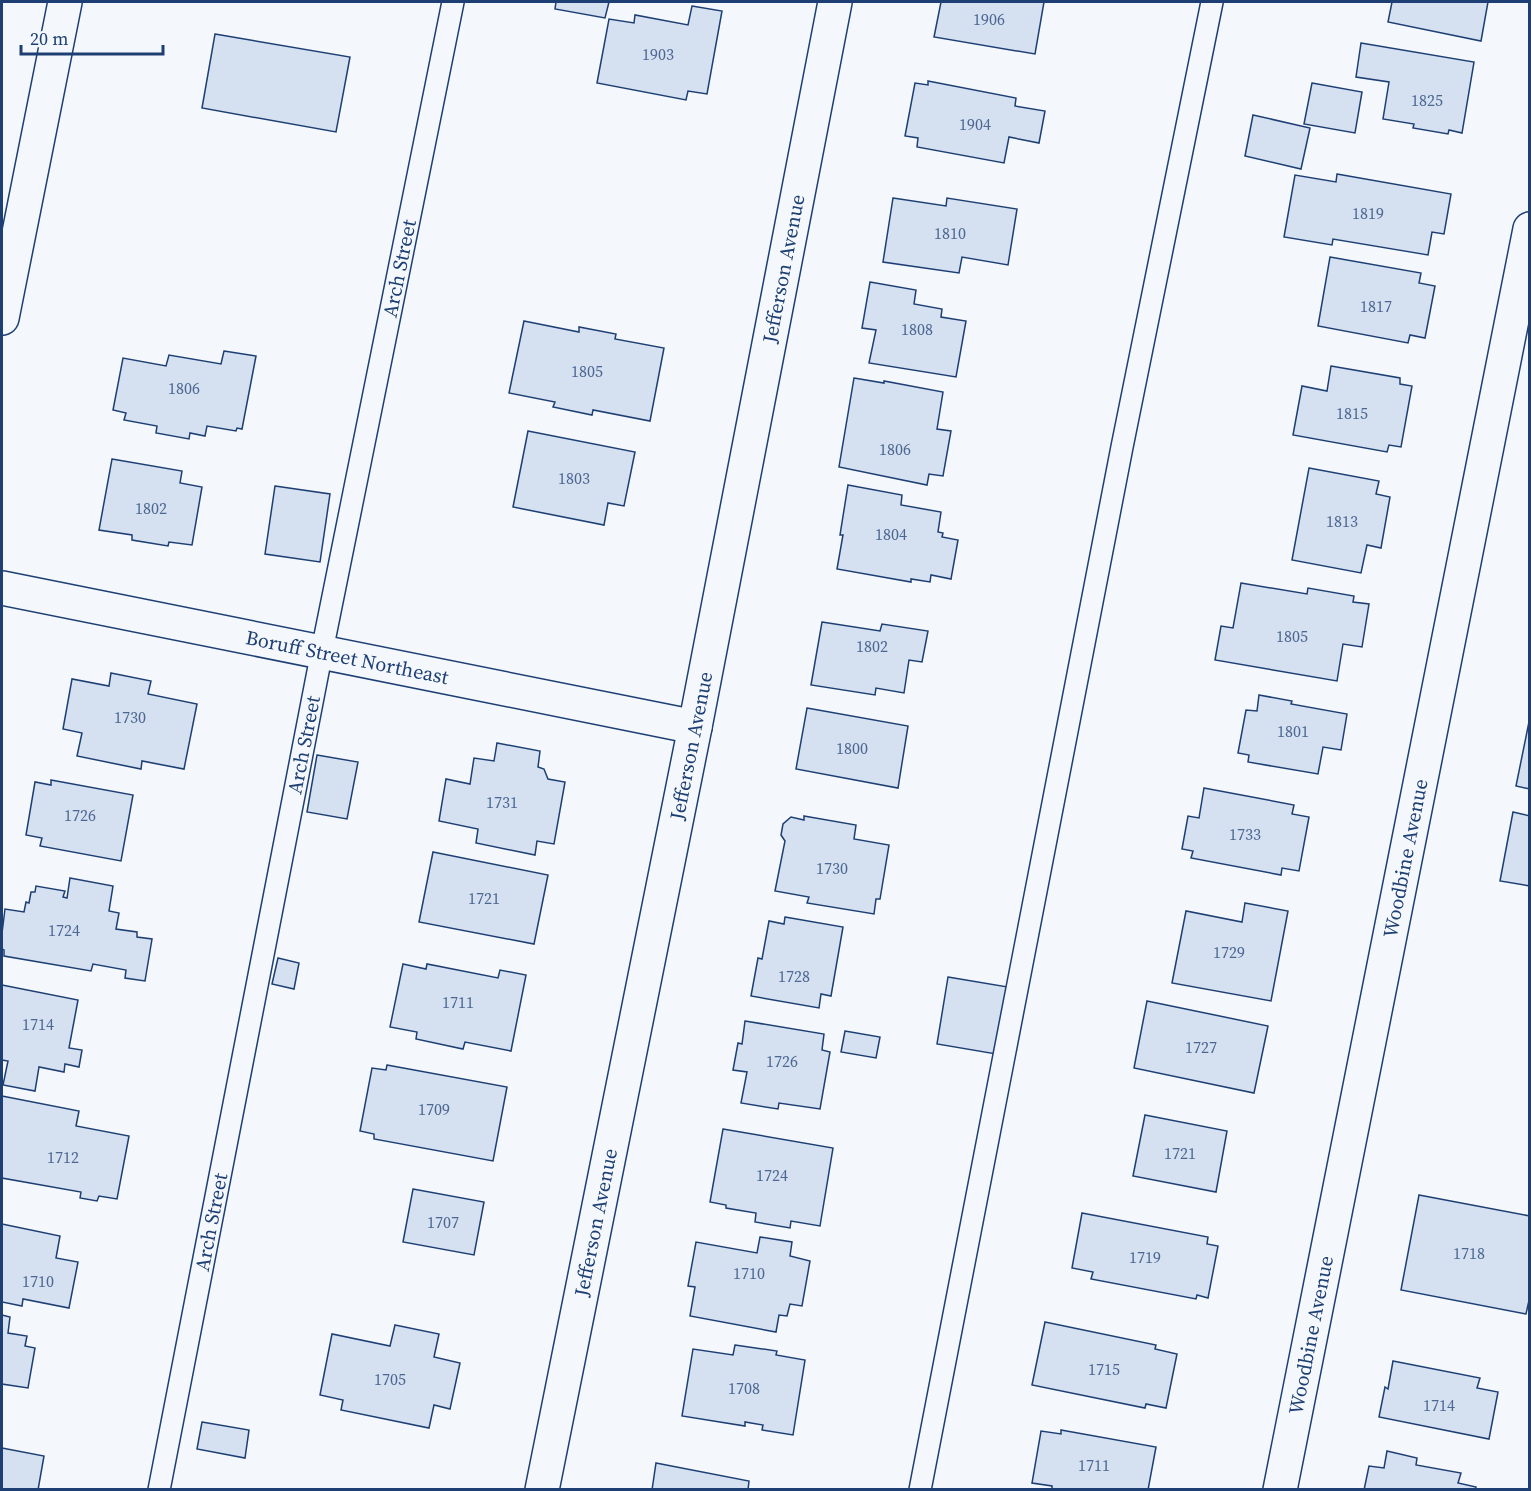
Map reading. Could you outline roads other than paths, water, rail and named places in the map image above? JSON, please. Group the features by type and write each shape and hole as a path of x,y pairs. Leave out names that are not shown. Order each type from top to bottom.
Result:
{"street":[{"path":"2,318 65,2"},
{"name":"Jefferson Avenue","path":"542,1490 695,727 835,2"},
{"name":"Woodbine Avenue","path":"1280,1490 1530,229"},
{"name":"Boruff Street Northeast","path":"2,588 695,727"}],"lane":[{"name":"Arch Street","path":"159,1490 322,651 453,2"},
{"path":"920,1490 1122,447 1212,2"}]}
